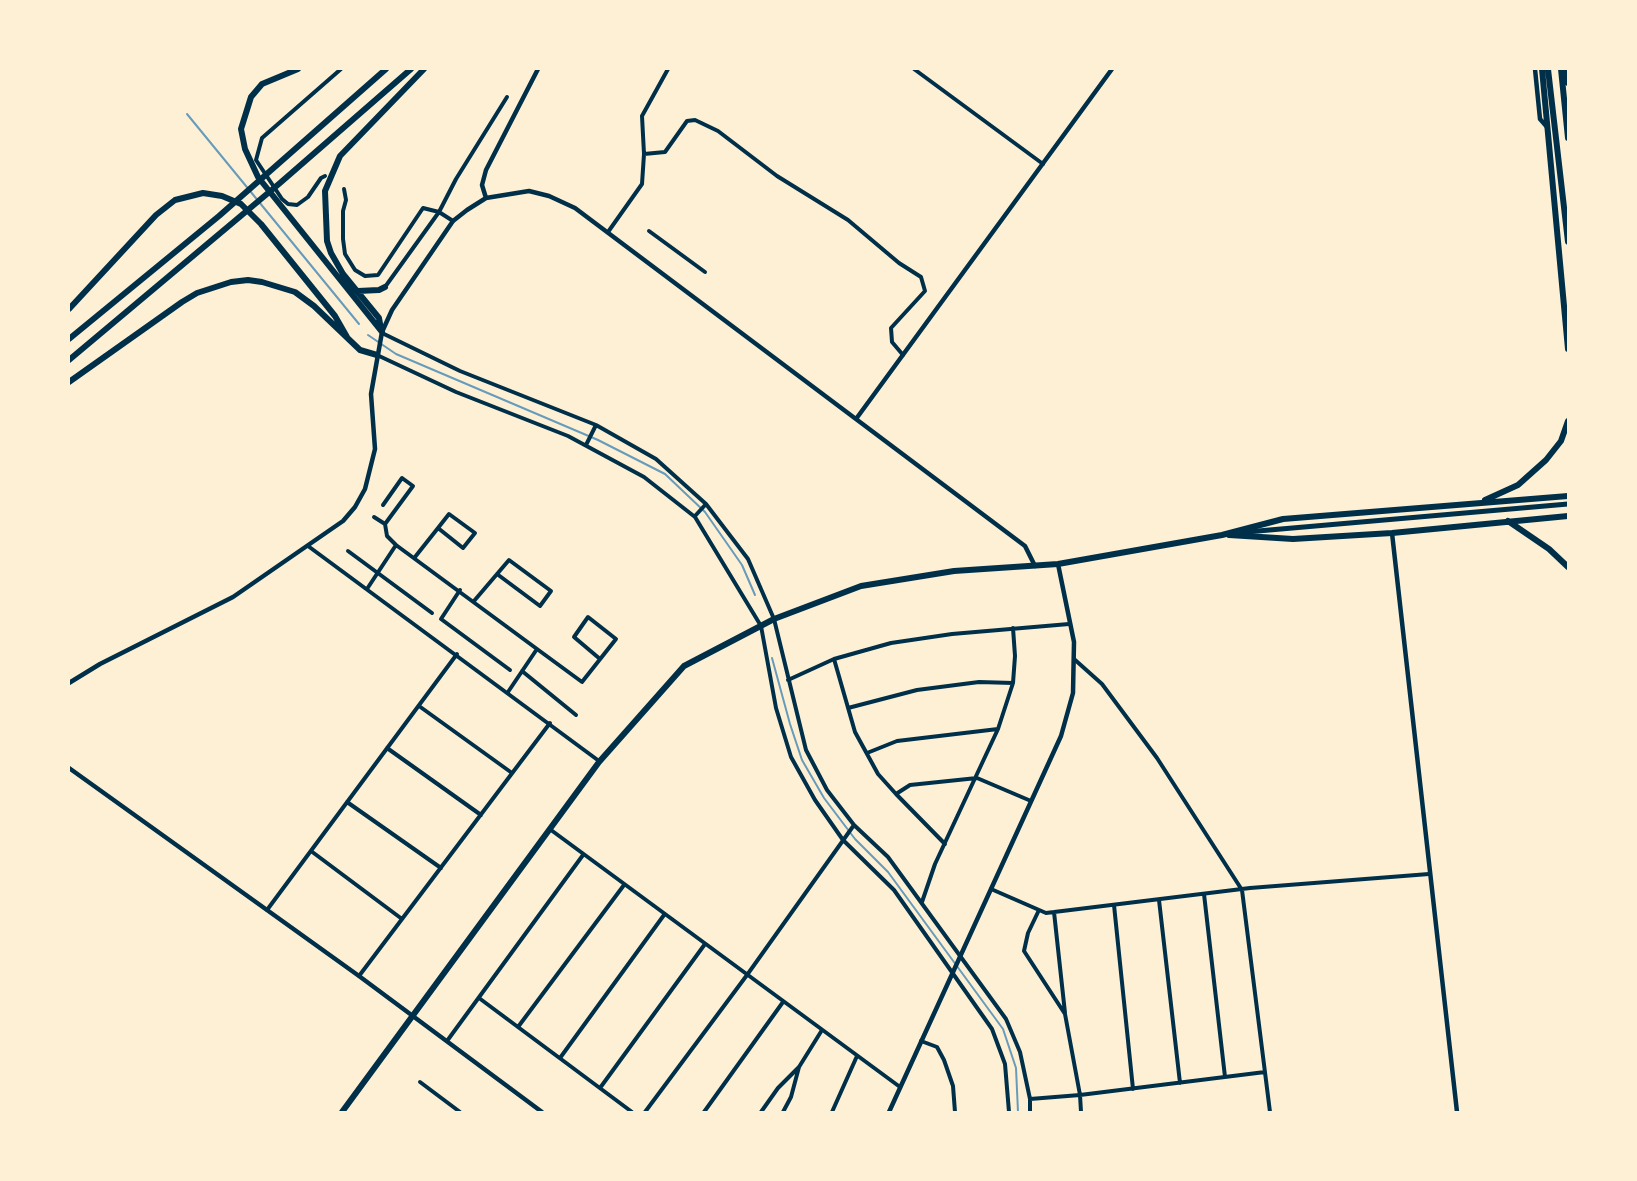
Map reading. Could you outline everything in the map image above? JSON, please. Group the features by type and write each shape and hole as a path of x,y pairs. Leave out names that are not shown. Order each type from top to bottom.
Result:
{"main road":[{"path":"298,69 262,84 251,97 241,129 245,149 258,177 382,332"},
{"path":"69,339 219,216 386,69"},
{"path":"69,360 280,183 411,69"},
{"path":"382,332 379,318 343,274 327,241 325,191 340,156 424,69"},
{"path":"1542,69 1568,350"},
{"path":"1548,69 1568,242"},
{"path":"1563,69 1568,83"},
{"path":"1563,69 1568,138"},
{"path":"69,309 156,214 175,200 203,193 222,195 241,204 261,224 335,316 347,337"},
{"path":"69,382 197,293 231,282 248,280 295,292 314,306 360,350 377,355"},
{"path":"357,291 379,290 385,287"},
{"path":"1476,503 1518,485 1546,460 1561,441 1568,421"},
{"path":"342,1112 599,762 684,666 774,619 861,586 954,572 1058,564 1222,535 1283,519 1568,496"},
{"path":"1222,535 1568,504"},
{"path":"1222,535 1293,539 1568,516"},
{"path":"1508,521 1549,549 1568,567"}],"street":[{"path":"325,176 321,178 308,197 297,205 288,204 282,199 256,160 262,138 341,69"},
{"path":"486,198 482,185 486,170 538,69"},
{"path":"608,232 642,184 644,154 642,116 668,69"},
{"path":"914,69 1043,164"},
{"path":"856,419 1112,69"},
{"path":"1535,69 1540,119 1547,127"},
{"path":"385,287 439,212 456,179 507,97"},
{"path":"644,154 665,152 687,121 694,120 718,131 777,176 848,220 899,263 921,277 925,291 891,328 892,342 903,355"},
{"path":"345,189 343,239 345,254 355,270 365,276 378,275 423,208 439,212 453,221"},
{"path":"69,683 100,664 232,597 343,521 355,507 364,489 375,449 371,394 382,332 392,310 453,221 486,198 529,191 549,196 575,208 608,232 1025,546 1035,566"},
{"path":"648,231 705,272"},
{"path":"382,332 460,371 597,425 656,459 706,504 748,559 774,619 806,750 826,790 854,825 888,857 959,958 1006,1019 1020,1052 1030,1099 1030,1112"},
{"path":"377,355 456,392 586,445 644,477 695,517 761,626 776,708 791,757 815,800 843,840 894,890 993,1029 1005,1064 1009,1112"},
{"path":"586,445 597,425"},
{"path":"383,505 402,478 413,486 385,524 387,536 396,545 582,682 616,639 588,617 574,637 600,659"},
{"path":"695,517 706,504"},
{"path":"415,557 449,514 475,532 463,548 438,528"},
{"path":"374,517 385,524"},
{"path":"1392,532 1457,1112"},
{"path":"367,588 396,545"},
{"path":"308,546 550,723 599,762"},
{"path":"348,551 432,613"},
{"path":"474,601 497,574 509,560 551,591 540,606 497,574"},
{"path":"889,1112 1061,736 1073,693 1074,642 1058,564"},
{"path":"460,590 441,619 510,670"},
{"path":"788,680 834,659 891,643 952,634 1069,624"},
{"path":"922,903 935,864 998,729 1013,683 1015,656 1013,628"},
{"path":"508,692 537,649"},
{"path":"267,910 457,654"},
{"path":"1073,658 1102,684 1157,758 1242,890 1270,1112"},
{"path":"834,659 855,732 879,774 945,844"},
{"path":"522,671 576,715"},
{"path":"848,708 917,690 979,682 1013,683"},
{"path":"419,706 512,773"},
{"path":"359,976 550,723"},
{"path":"867,753 897,741 998,729"},
{"path":"387,748 481,815"},
{"path":"69,768 359,976 542,1112"},
{"path":"896,794 910,785 977,778 1031,801"},
{"path":"347,802 441,868"},
{"path":"645,1112 747,975 854,825"},
{"path":"550,830 900,1087"},
{"path":"311,850 402,919"},
{"path":"447,1041 583,855"},
{"path":"991,889 1046,913 1242,890 1429,874"},
{"path":"518,1027 624,885"},
{"path":"1204,894 1225,1077"},
{"path":"1159,900 1180,1083"},
{"path":"1114,905 1133,1089"},
{"path":"1039,910 1028,933 1024,951 1065,1014"},
{"path":"1054,912 1065,1014 1081,1112"},
{"path":"560,1058 664,915"},
{"path":"600,1088 705,944"},
{"path":"479,998 632,1112"},
{"path":"704,1112 783,1002"},
{"path":"761,1112 778,1089 799,1067 822,1030"},
{"path":"921,1041 937,1047 944,1060 953,1086 955,1112"},
{"path":"832,1112 857,1056"},
{"path":"783,1112 791,1097 799,1067"},
{"path":"1030,1099 1133,1089 1265,1072"},
{"path":"420,1082 459,1112"}],"waterway":[{"path":"187,114 359,324"},
{"path":"368,335 396,354 598,440 665,474 705,512 742,565 755,595"},
{"path":"772,658 802,760 824,798 855,839 888,872 1003,1029 1016,1068 1018,1112"}]}
